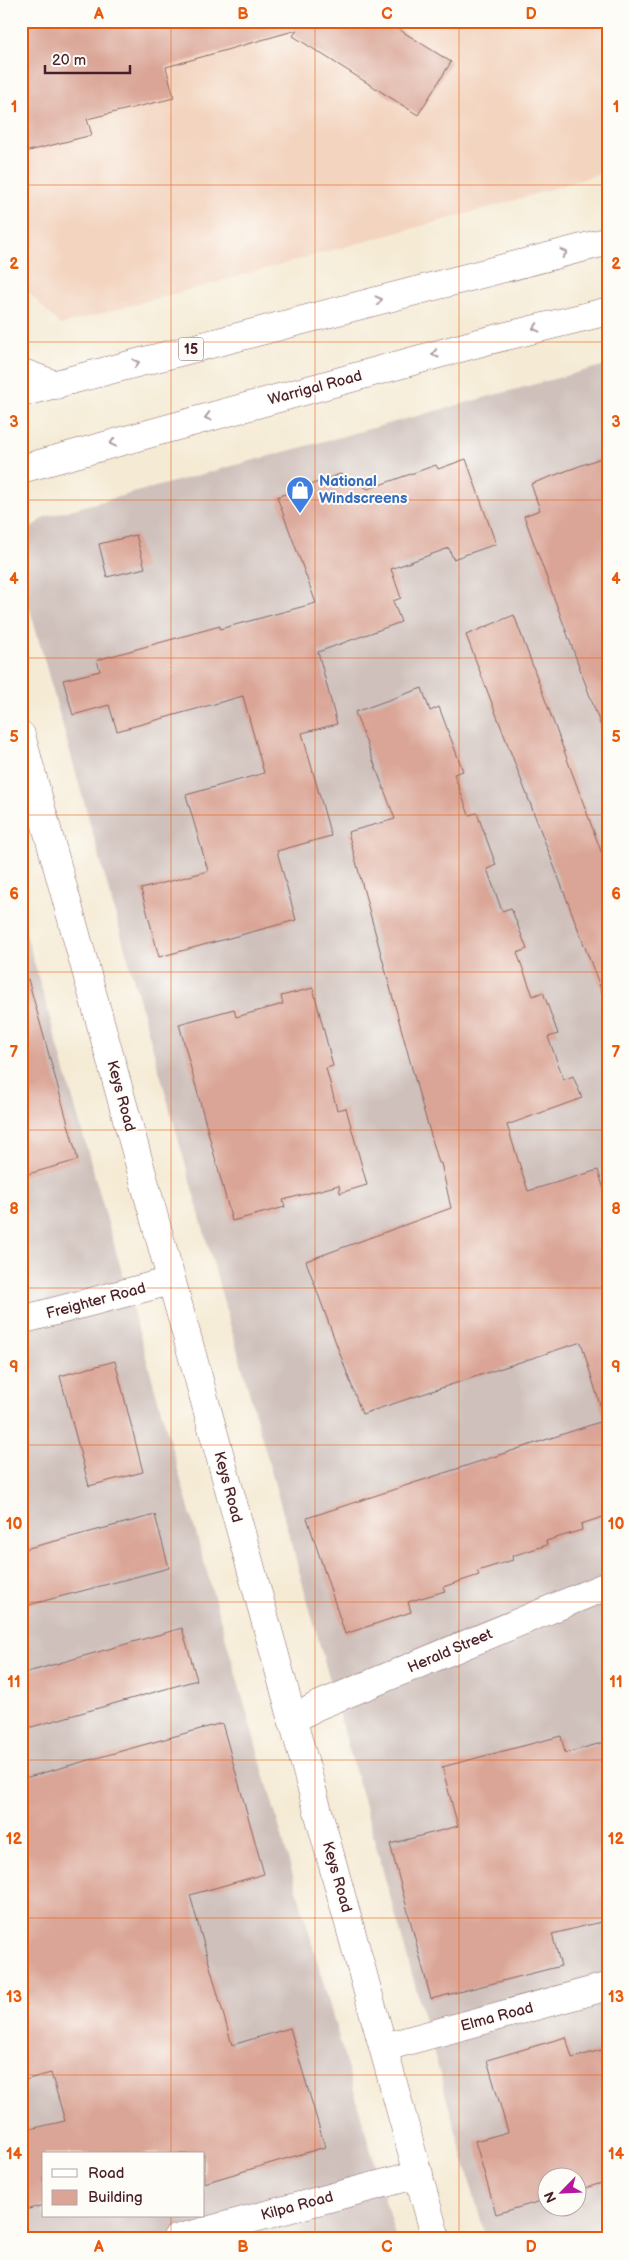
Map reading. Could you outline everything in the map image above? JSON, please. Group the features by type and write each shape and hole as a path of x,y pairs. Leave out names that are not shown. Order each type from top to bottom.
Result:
{"main road":[{"name":"15","path":"21,393 609,242"},
{"name":"Warrigal Road","path":"21,469 474,344 609,310"},
{"path":"21,372 56,384"},
{"name":"Keys Road","path":"21,735 292,1720 385,2047 436,2239"},
{"name":"Freighter Road","path":"21,1320 171,1281"},
{"name":"Herald Street","path":"292,1720 317,1706 609,1585"},
{"name":"Elma Road","path":"385,2047 609,1986"},
{"name":"Kilpa Road","path":"176,2239 419,2174"}],"shaded area":[{"path":"21,21 609,21 609,171 502,204 60,325 21,284"},
{"path":"609,364 609,2239 486,2239 21,577 21,541 26,532 44,517"},
{"path":"21,916 396,2239 21,2239"}],"building":[{"path":"50,21 405,21 400,30 451,62 418,115 293,36 297,30 166,67 174,98 87,119 92,135 21,153 21,29"},
{"path":"609,455 609,739 606,740 524,516 540,510 531,484"},
{"path":"466,459 496,544 453,559 449,548 391,569 401,598 393,601 401,622 318,652 337,724 302,733 331,836 277,851 296,920 159,957 141,889 208,871 186,795 264,773 243,696 117,731 109,705 73,715 63,680 100,671 97,660 220,626 220,629 316,603 277,497 340,474 368,489 436,465 438,469"},
{"path":"136,535 145,568 107,577 99,544"},
{"path":"514,615 609,873 609,1005 607,1005 466,635"},
{"path":"422,688 430,711 439,707 463,771 454,774 469,815 477,813 496,865 487,869 502,911 511,908 527,949 517,953 533,996 543,992 558,1034 548,1037 564,1080 573,1076 582,1098 507,1125 528,1191 598,1170 609,1206 609,1414 603,1415 581,1342 362,1414 306,1261 451,1208 441,1163 439,1163 420,1098 348,832 395,819 355,712"},
{"path":"28,979 78,1160 21,1176 21,980"},
{"path":"313,988 333,1066 326,1068 337,1110 346,1108 367,1185 340,1193 339,1185 283,1200 285,1207 232,1221 179,1024 234,1009 236,1017 283,1004 281,996"},
{"path":"115,1361 143,1472 89,1486 60,1376"},
{"path":"609,1419 609,1515 581,1524 582,1530 546,1541 547,1545 512,1556 513,1560 477,1571 479,1575 443,1587 445,1591 408,1602 411,1612 345,1634 307,1518"},
{"path":"155,1515 169,1568 21,1607 21,1550"},
{"path":"182,1628 197,1680 21,1730 21,1674"},
{"path":"222,1723 264,1874 190,1895 232,2045 290,2028 325,2147 205,2183 205,2152 42,2152 42,2206 21,2211 21,2131 65,2121 51,2073 21,2081 21,1779"},
{"path":"561,1736 565,1753 609,1741 609,1920 552,1934 561,1966 431,1999 390,1844 458,1826 442,1767"},
{"path":"566,2037 572,2058 609,2048 609,2181 588,2187 588,2168 538,2168 538,2202 496,2214 475,2141 508,2132 487,2060"}],"place":[{"name":"National Windscreens","path":"300,514"}]}
